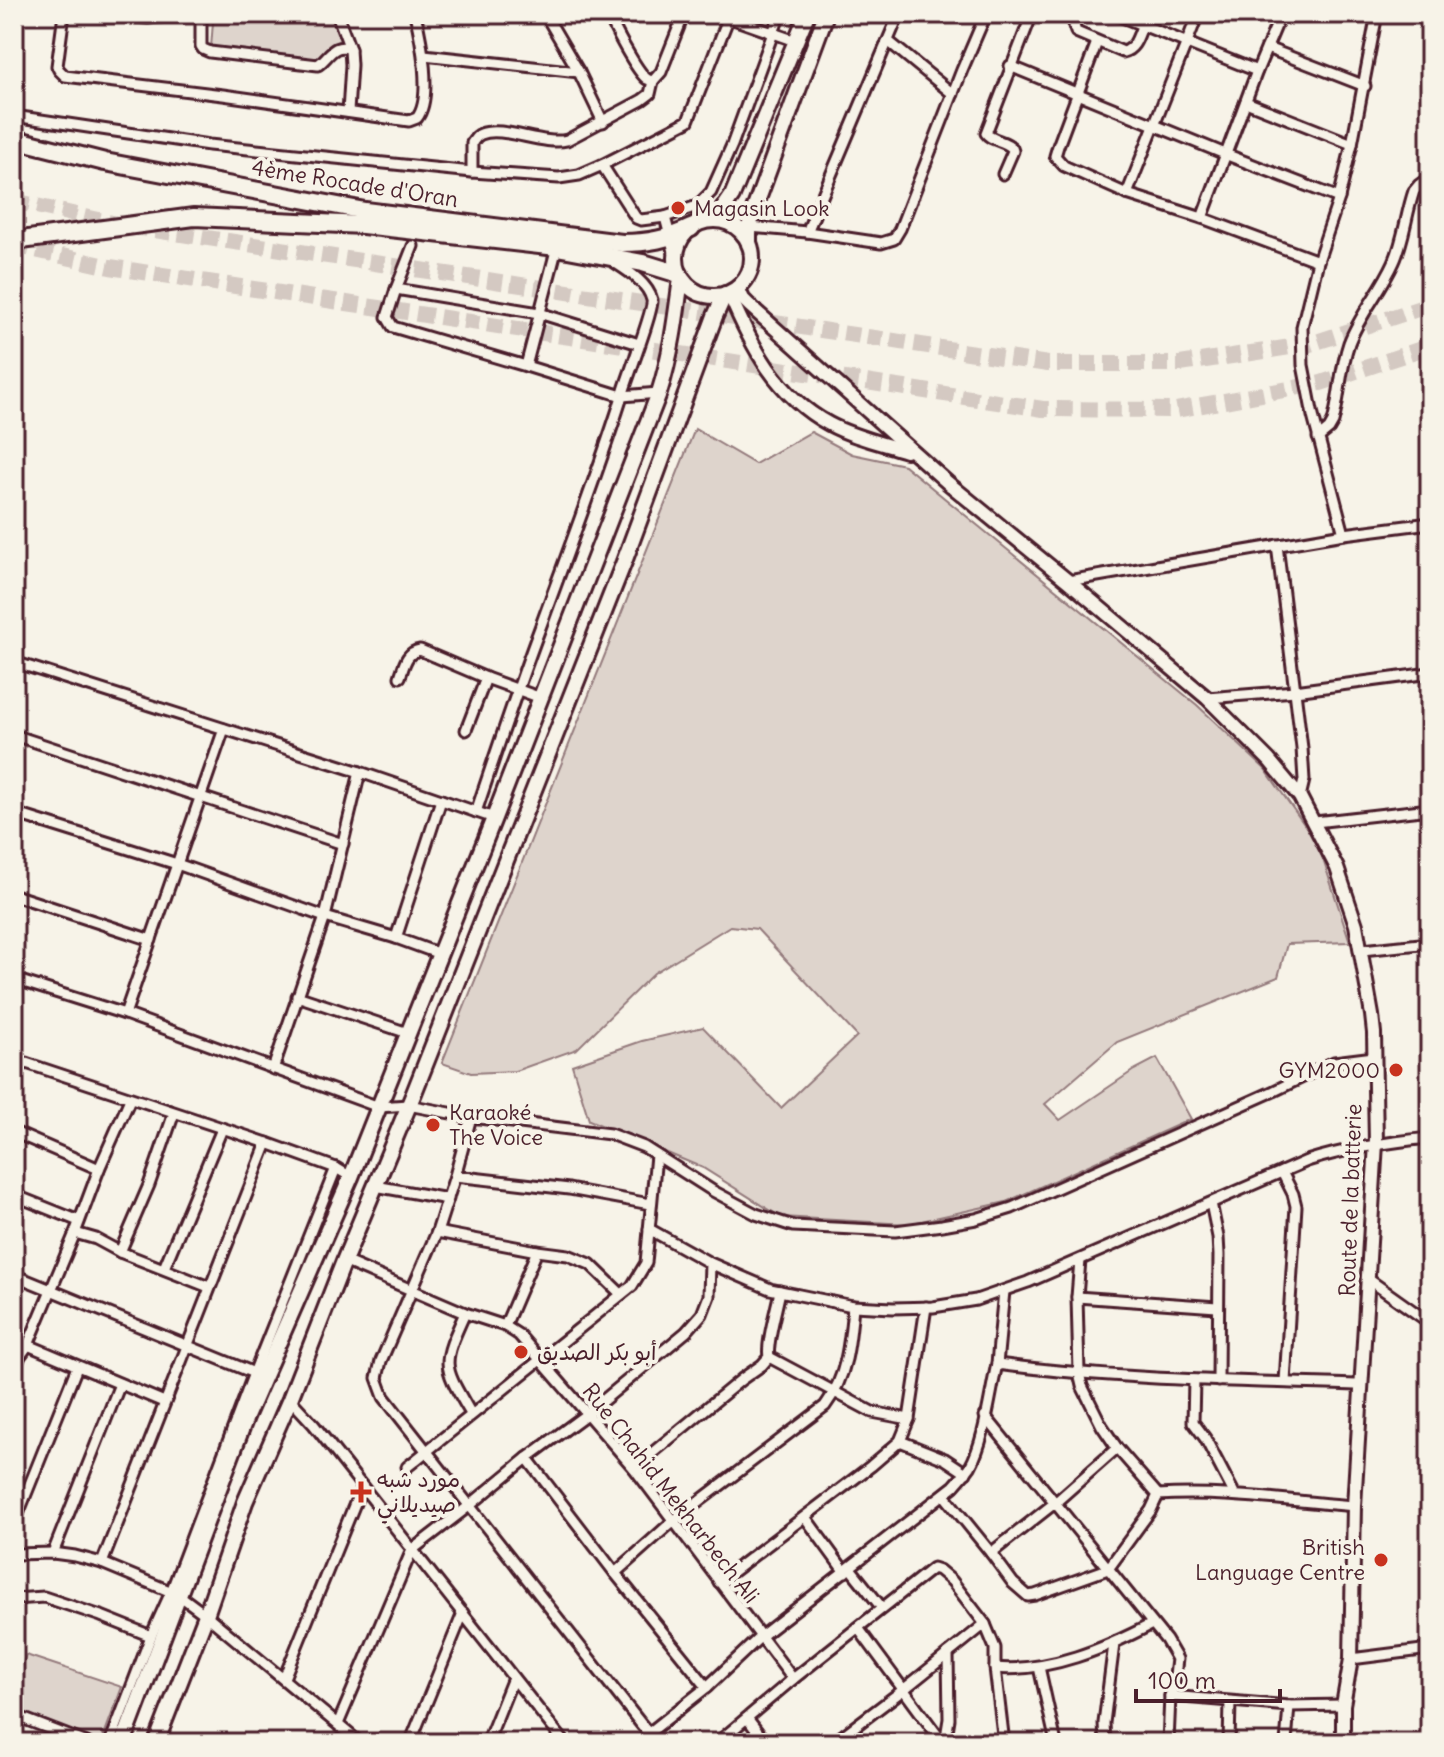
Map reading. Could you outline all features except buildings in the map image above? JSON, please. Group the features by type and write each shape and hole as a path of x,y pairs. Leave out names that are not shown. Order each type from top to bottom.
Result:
{"highway":[{"name":"4ème Rocade d'Oran","path":"14,139 105,162 365,211 622,243 646,243 671,237 698,225"},
{"name":"4ème Rocade d'Oran","path":"14,241 194,217 363,225 557,247 678,270"}],"main road":[{"path":"123,1743 175,1594 259,1375 351,1177 659,393 676,318 680,242 698,225 721,212 732,196 807,14"},
{"path":"156,1743 206,1615 245,1502 290,1399 624,562 715,316 749,272 749,227 754,210 826,14"},
{"path":"698,225 726,222 743,234 749,244"},
{"path":"678,270 690,288 701,294 713,296 731,292"},
{"path":"731,292 739,318 768,371 784,390 830,424 913,453"},
{"name":"Route de la batterie","path":"731,292 743,299 913,453 1207,698 1269,760 1300,797 1337,868 1362,950 1372,1015 1376,1143 1354,1506 1351,1659 1343,1705 1343,1743"}],"street":[{"path":"64,14 57,66 65,76 409,121 417,118 423,107 424,55 415,14"},
{"path":"85,14 160,17 190,14"},
{"path":"201,14 201,46 210,52 318,65 337,48 350,49"},
{"path":"337,14 350,49 348,112"},
{"path":"545,14 579,72 603,122"},
{"path":"609,14 617,34 642,74 653,81"},
{"path":"472,172 472,143 479,135 491,132 561,142 642,100 650,94 653,81 661,72 684,14"},
{"path":"602,165 636,218 665,217 697,206 711,192 732,145 780,14"},
{"path":"807,232 899,14"},
{"path":"749,227 881,243 894,239 986,14"},
{"path":"1003,174 1012,148 986,133 1032,14"},
{"path":"1079,14 1074,29 1076,32 1126,52 1134,46 1143,24"},
{"path":"1115,14 1257,71"},
{"path":"1127,194 1198,14"},
{"path":"1202,218 1281,14"},
{"path":"1344,534 1318,438 1301,352 1302,327 1352,144 1377,14"},
{"path":"14,116 209,145 559,178 579,175 602,165 688,121 726,15 796,41"},
{"path":"888,41 953,94"},
{"path":"1097,42 1055,156 1064,166 1127,194 1318,261"},
{"path":"1267,48 1365,86"},
{"path":"424,55 579,72"},
{"path":"1010,66 1339,198"},
{"path":"1246,102 1352,144"},
{"path":"1318,438 1333,422 1349,342 1363,312 1395,261 1414,191 1430,177"},
{"path":"665,217 678,270"},
{"path":"413,246 387,317 392,327 622,396 659,393"},
{"path":"526,366 557,247"},
{"path":"476,812 652,311 652,300 641,283 607,258"},
{"path":"396,289 539,313 639,344"},
{"path":"1068,581 1344,534 1430,523"},
{"path":"1277,545 1304,766 1300,797"},
{"path":"400,677 407,658 412,652 420,650 541,698"},
{"path":"14,662 494,818"},
{"path":"1207,698 1295,691 1430,673"},
{"path":"466,730 486,678"},
{"path":"125,1014 224,729"},
{"path":"14,735 343,844"},
{"path":"273,1069 325,917 360,772"},
{"path":"396,938 441,800"},
{"path":"1315,822 1430,809"},
{"path":"14,813 177,864 440,954"},
{"path":"14,895 151,940"},
{"path":"1362,950 1430,943"},
{"path":"14,979 125,1014 379,1107 408,1105 471,1117 610,1134 634,1142 756,1214 793,1226 851,1230 895,1231 942,1225 1012,1208 1334,1062 1374,1057"},
{"path":"297,996 408,1033"},
{"path":"14,1059 267,1143 336,1168 351,1177"},
{"path":"14,1371 17,1355 28,1345 130,1099"},
{"path":"120,1252 149,1185 174,1113"},
{"path":"471,1117 437,1232 381,1361 377,1378 384,1397 426,1452 656,1743"},
{"path":"164,1268 222,1129"},
{"path":"14,1132 99,1169"},
{"path":"649,1229 710,1263 770,1289 853,1306 926,1307 976,1300 1004,1291 1307,1161 1376,1143 1430,1138"},
{"path":"102,1563 267,1143"},
{"path":"407,1467 632,1286 646,1263 656,1155"},
{"path":"14,1275 259,1375 336,1168"},
{"path":"1282,1172 1295,1200 1296,1217 1285,1382"},
{"path":"455,1176 569,1189 650,1204"},
{"path":"375,1186 448,1199"},
{"path":"14,1195 79,1221"},
{"path":"1211,1203 1219,1246 1218,1381"},
{"path":"437,1232 556,1252 590,1264 621,1294"},
{"path":"75,1233 209,1287"},
{"path":"505,1326 537,1251"},
{"path":"1080,1260 1077,1297 1082,1386 1096,1417 1117,1448 1158,1495"},
{"name":"Rue Chahid Mekharbech Ali","path":"344,1261 465,1313 505,1326 519,1335 634,1468 793,1679"},
{"path":"338,1724 412,1550 686,1332 702,1314 709,1296 710,1263"},
{"path":"1368,1279 1430,1323"},
{"path":"780,1291 767,1348 769,1357 872,1412 909,1419"},
{"path":"649,1733 707,1687 760,1637 944,1495 966,1473 974,1458 997,1364 1004,1291"},
{"path":"1077,1297 1217,1307"},
{"path":"615,1573 672,1522 825,1406 836,1392 849,1351 853,1306"},
{"path":"719,1582 900,1441 909,1419 926,1307"},
{"path":"465,1313 449,1347 447,1368 471,1414"},
{"path":"28,1345 164,1402"},
{"path":"634,1468 769,1357"},
{"path":"997,1364 1194,1380 1361,1385"},
{"path":"14,1524 77,1367"},
{"path":"1194,1380 1193,1422 1205,1438 1235,1495"},
{"path":"53,1553 120,1384"},
{"path":"290,1399 314,1425 565,1743"},
{"path":"985,1416 1177,1659 1170,1696 1168,1743"},
{"path":"900,1441 945,1459 966,1473"},
{"path":"991,1553 1056,1502 1117,1448"},
{"path":"527,1458 707,1687"},
{"path":"284,1678 362,1486"},
{"path":"944,1495 1013,1583 1028,1596 1108,1569 1151,1510 1158,1495"},
{"path":"1158,1495 1235,1495 1354,1506"},
{"path":"805,1517 882,1608"},
{"path":"14,1554 75,1556 102,1563 175,1594 206,1615 360,1743"},
{"path":"717,1743 933,1568 952,1581 985,1624 995,1648 1004,1743"},
{"path":"110,1743 151,1636 175,1594"},
{"path":"14,1599 44,1597 151,1636"},
{"path":"410,1743 463,1613"},
{"path":"833,1743 985,1624"},
{"path":"995,1668 1039,1667 1114,1644 1152,1624"},
{"path":"858,1628 944,1743"},
{"path":"1105,1743 1104,1723 1114,1644"},
{"path":"1351,1659 1430,1649"},
{"path":"944,1743 949,1719 948,1654"},
{"path":"1039,1667 1056,1743"},
{"path":"487,1743 513,1678"},
{"path":"1170,1696 1289,1706 1343,1705"},
{"path":"1229,1743 1230,1702"},
{"path":"1286,1743 1289,1706"},
{"path":"14,1715 87,1743"},
{"path":"747,1718 766,1743"},
{"path":"847,1733 855,1743"}],"shaded area":[{"path":"238,14 331,14 344,48 324,62 211,48 213,22"},
{"path":"695,429 755,464 811,432 852,454 904,465 1197,705 1265,769 1318,844 1350,942 1287,944 1278,977 1117,1042 1045,1104 1060,1120 1157,1058 1191,1119 1006,1202 908,1224 781,1217 703,1168 589,1120 572,1065 642,1041 703,1027 781,1108 857,1036 757,929 730,926 654,973 577,1049 515,1071 471,1073 442,1063"},
{"path":"26,1655 122,1687 101,1743 14,1711 14,1690"}],"tunnel":[{"path":"14,201 121,225 1048,364 1180,364 1310,344 1430,305"},
{"path":"14,245 110,267 1043,409 1176,410 1321,383 1430,346"}],"place":[{"name":"Magasin Look","path":"678,208"},
{"name":"GYM2000","path":"1396,1070"},
{"name":"Karaoké The Voice","path":"433,1125"},
{"name":"أبو بكر الصديق","path":"521,1352"},
{"name":"مورد شبه صيديلاني","path":"361,1492"},
{"name":"British Language Centre","path":"1381,1560"}]}
